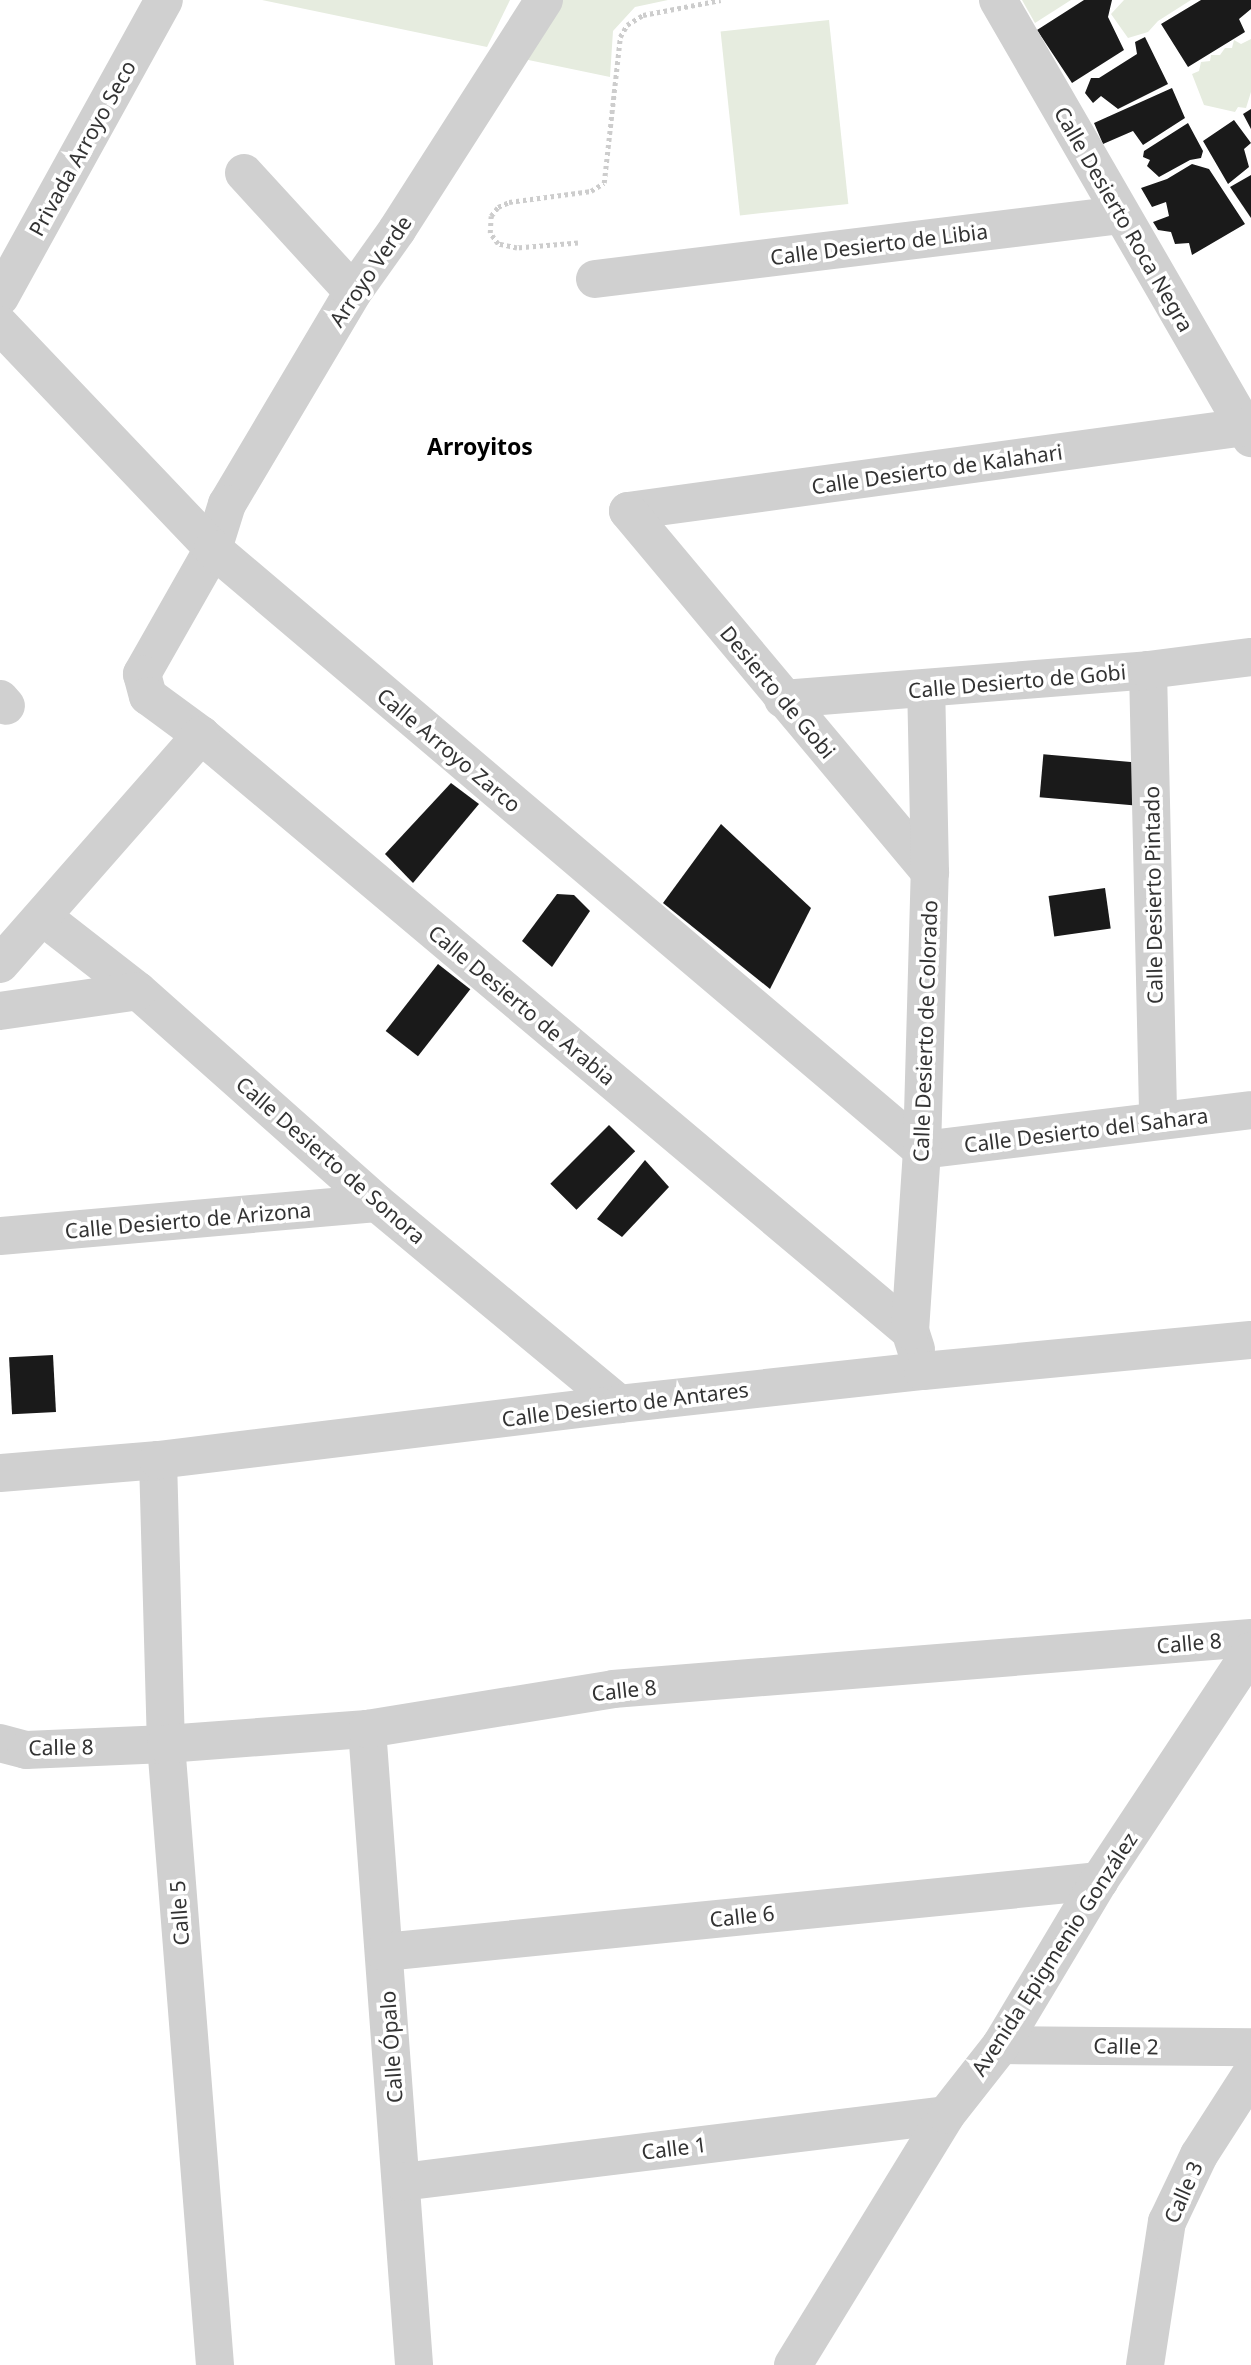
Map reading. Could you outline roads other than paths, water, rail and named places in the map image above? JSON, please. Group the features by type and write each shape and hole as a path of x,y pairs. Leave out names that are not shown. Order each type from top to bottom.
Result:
{"street":[{"name":"Privada Arroyo Seco","path":"0,297 164,0"},
{"name":"Arroyo Verde","path":"142,674 213,549 227,504 353,292 397,230 544,0"},
{"name":"Calle Desierto Roca Negra","path":"998,0 1248,432"},
{"path":"244,173 353,292"},
{"name":"Calle Desierto de Libia","path":"596,279 1121,215"},
{"name":"Calle Arroyo Zarco","path":"0,325 213,549 922,1150"},
{"name":"Calle Desierto de Kalahari","path":"628,511 1248,432"},
{"name":"Desierto de Gobi","path":"628,511 930,873"},
{"name":"Calle Desierto de Gobi","path":"783,699 1148,670 1251,657"},
{"name":"Calle Desierto Pintado","path":"1148,670 1158,1120"},
{"name":"Calle Desierto de Arabia","path":"142,674 148,696 201,735 911,1331"},
{"name":"Calle Desierto de Colorado","path":"923,1371 911,1331 922,1150 930,873 926,688"},
{"path":"0,964 201,735"},
{"name":"Calle Desierto de Sonora","path":"43,917 138,990 377,1203 619,1404"},
{"path":"0,1011 138,990"},
{"name":"Calle Desierto del Sahara","path":"922,1150 1251,1110"},
{"name":"Calle Desierto de Arizona","path":"0,1236 377,1203"},
{"name":"Calle Desierto de Antares","path":"0,1473 158,1460 619,1404 923,1371 1251,1340"},
{"name":"Calle 5","path":"158,1460 166,1744 215,2365"},
{"name":"Calle 8","path":"0,1743 26,1750 166,1744 367,1729 613,1689 1251,1638"},
{"name":"Avenida Epigmenio González","path":"793,2365 946,2115 1001,2045 1099,1881 1251,1651"},
{"name":"Calle Ópalo","path":"367,1729 402,2182 406,2361"},
{"name":"Calle 6","path":"384,1952 1099,1881"},
{"name":"Calle 2","path":"1001,2045 1251,2047"},
{"name":"Calle 3","path":"1145,2365 1167,2222 1199,2155 1251,2074"},
{"name":"Calle 1","path":"402,2182 946,2115"}],"district":[{"name":"Arroyitos","path":"480,446"}]}
